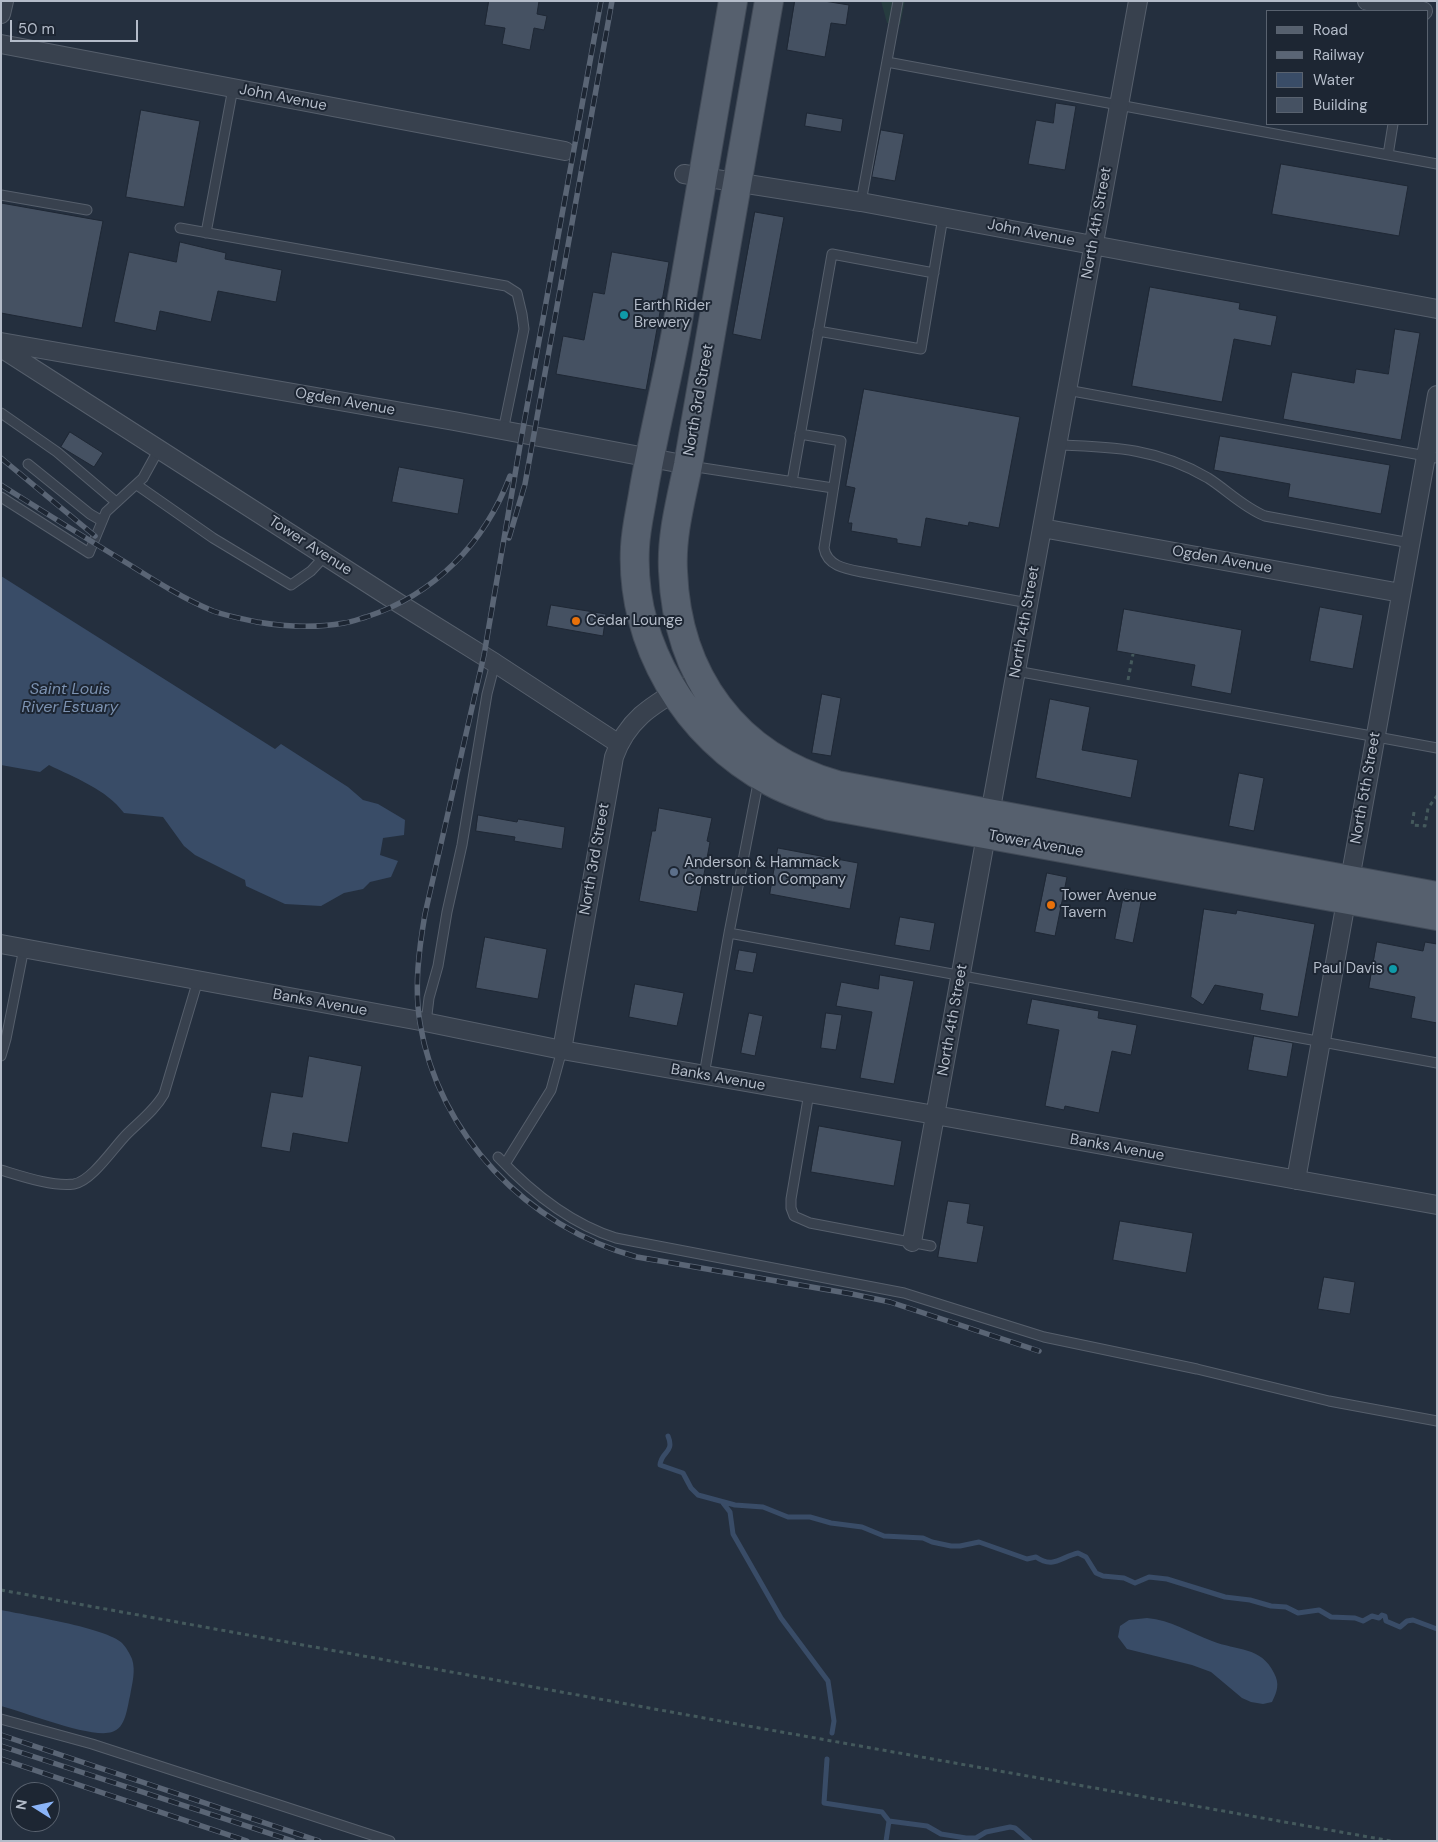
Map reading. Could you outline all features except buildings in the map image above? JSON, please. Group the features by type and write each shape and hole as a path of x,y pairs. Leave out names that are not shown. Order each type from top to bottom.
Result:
{"main road":[{"path":"673,693 656,658 647,632 636,581 636,538 649,458 673,345 694,175 734,1"},
{"name":"North 3rd Street","path":"700,677 680,621 672,570 674,531 688,465 769,1"},
{"name":"Tower Avenue","path":"700,677 716,705 736,729 768,755 803,774 837,785 988,824"},
{"name":"Tower Avenue","path":"673,693 695,722 720,746 760,776 785,789 830,806 988,824 1348,890 1437,916"},
{"name":"Tower Avenue","path":"1348,890 1437,896"}],"street":[{"path":"1,14 4,1"},
{"name":"North 4th Street","path":"912,1242 1138,1"},
{"path":"1367,1 1413,10"},
{"name":"John Avenue","path":"1,44 565,151"},
{"name":"John Avenue","path":"694,175 861,202 1437,309"},
{"name":"Ogden Avenue","path":"1,342 688,465"},
{"name":"Tower Avenue","path":"1,348 325,556 496,662 619,744"},
{"name":"North 5th Street","path":"1296,1180 1410,543 1431,457 1437,395"},
{"name":"Ogden Avenue","path":"1042,528 1401,593"},
{"name":"North 3rd Street","path":"562,1050 612,764 619,744 636,719 700,677"},
{"name":"Banks Avenue","path":"1,944 562,1050 1437,1205"}],"lane":[{"path":"861,202 898,1"},
{"path":"887,62 1437,164"},
{"path":"206,233 233,88"},
{"path":"1388,155 1393,125"},
{"path":"1,195 87,210"},
{"path":"818,331 921,349 944,217"},
{"path":"180,228 506,286 517,293 524,329 503,431"},
{"path":"792,482 832,254 934,273"},
{"path":"1067,390 1431,457"},
{"path":"1,413 57,452 116,502"},
{"path":"800,434 841,442 824,548 827,558 837,565 862,572 1028,603"},
{"path":"1057,445 1117,448 1152,454 1168,459 1202,475 1248,508 1265,516 1410,543"},
{"path":"1,497 89,553 106,512 137,485 159,449"},
{"path":"28,464 90,514 102,521"},
{"path":"688,465 833,488"},
{"path":"137,485 214,538 291,585 311,571 325,556"},
{"path":"426,1023 428,1005 438,966 447,912 462,845 487,694 496,662"},
{"path":"1016,672 1437,748"},
{"path":"704,1075 729,933 760,776"},
{"path":"729,933 1437,1063"},
{"path":"1,1056 24,948"},
{"path":"1,1170 25,1177 66,1184 81,1182 92,1173 126,1135 155,1108 164,1094 198,980"},
{"path":"505,1164 551,1090 562,1050"},
{"path":"808,1093 791,1199 791,1208 794,1216 810,1223 931,1246"},
{"path":"498,1157 528,1186 561,1210 597,1232 616,1238 904,1293 1056,1340 1191,1368 1329,1401 1437,1421"},
{"path":"1,1719 92,1744 390,1841"}],"path":[{"path":"1126,691 1133,654"},
{"path":"1414,812 1412,826 1425,826 1428,808 1437,796"},
{"path":"1,1590 1392,1841"}],"green space":[{"path":"881,1 905,1 900,25 887,23"}],"water":[{"name":"Saint Louis River Estuary","path":"1,576 275,749 281,744 348,787 363,800 378,804 405,820 404,835 383,838 380,855 398,861 391,877 370,882 363,889 344,893 321,906 285,904 246,886 245,880 195,855 184,846 163,817 124,813 99,791 49,765 40,772 1,765"},
{"path":"1,1610 83,1627 113,1637 122,1643 132,1659 134,1673 127,1712 117,1730 102,1733 89,1732 1,1706"},
{"path":"1147,1618 1172,1624 1212,1641 1247,1651 1262,1658 1269,1664 1277,1681 1272,1702 1263,1704 1242,1698 1211,1672 1192,1665 1127,1649 1118,1637 1120,1626 1129,1620"}],"waterway":[{"path":"668,1436 670,1446 660,1465 683,1473 691,1488 698,1495 735,1505 763,1507 788,1517 810,1517 831,1523 862,1527 884,1536 923,1538 951,1546 979,1542 1027,1559 1036,1557 1047,1562 1057,1561 1078,1553 1086,1557 1096,1573 1103,1576 1124,1578 1135,1583 1149,1577 1167,1579 1225,1597 1286,1607 1298,1613 1319,1610 1331,1617 1355,1618 1363,1621 1372,1616 1379,1618 1382,1615 1385,1616 1386,1621 1400,1627 1407,1621 1413,1620 1437,1629"},
{"path":"723,1503 730,1512 733,1534 781,1618 828,1681 834,1721 832,1733"},
{"path":"827,1759 824,1803 882,1812 889,1821 886,1841"},
{"path":"889,1821 927,1826 941,1834 966,1838 976,1838 986,1832 1010,1827 1015,1828 1030,1841"}],"railway":[{"path":"601,1 522,434 484,655 425,914 419,954 417,996 420,1023 430,1064 446,1103 468,1138 494,1171 525,1199 560,1224 597,1243 637,1257 890,1302 1039,1351"},
{"path":"509,538 525,484 612,1"},
{"path":"1,458 95,536"},
{"path":"1,485 160,584 213,611 257,622 290,626 312,626 347,623 366,617 414,595 435,580 454,563 487,523 510,476"},
{"path":"1,1735 319,1841"},
{"path":"1,1746 293,1841"},
{"path":"1,1759 247,1841"}],"place":[{"name":"Earth Rider Brewery","path":"624,315"},
{"name":"Cedar Lounge","path":"576,621"},
{"name":"Anderson & Hammack Construction Company","path":"674,872"},
{"name":"Tower Avenue Tavern","path":"1051,905"},
{"name":"Paul Davis","path":"1393,969"}]}
